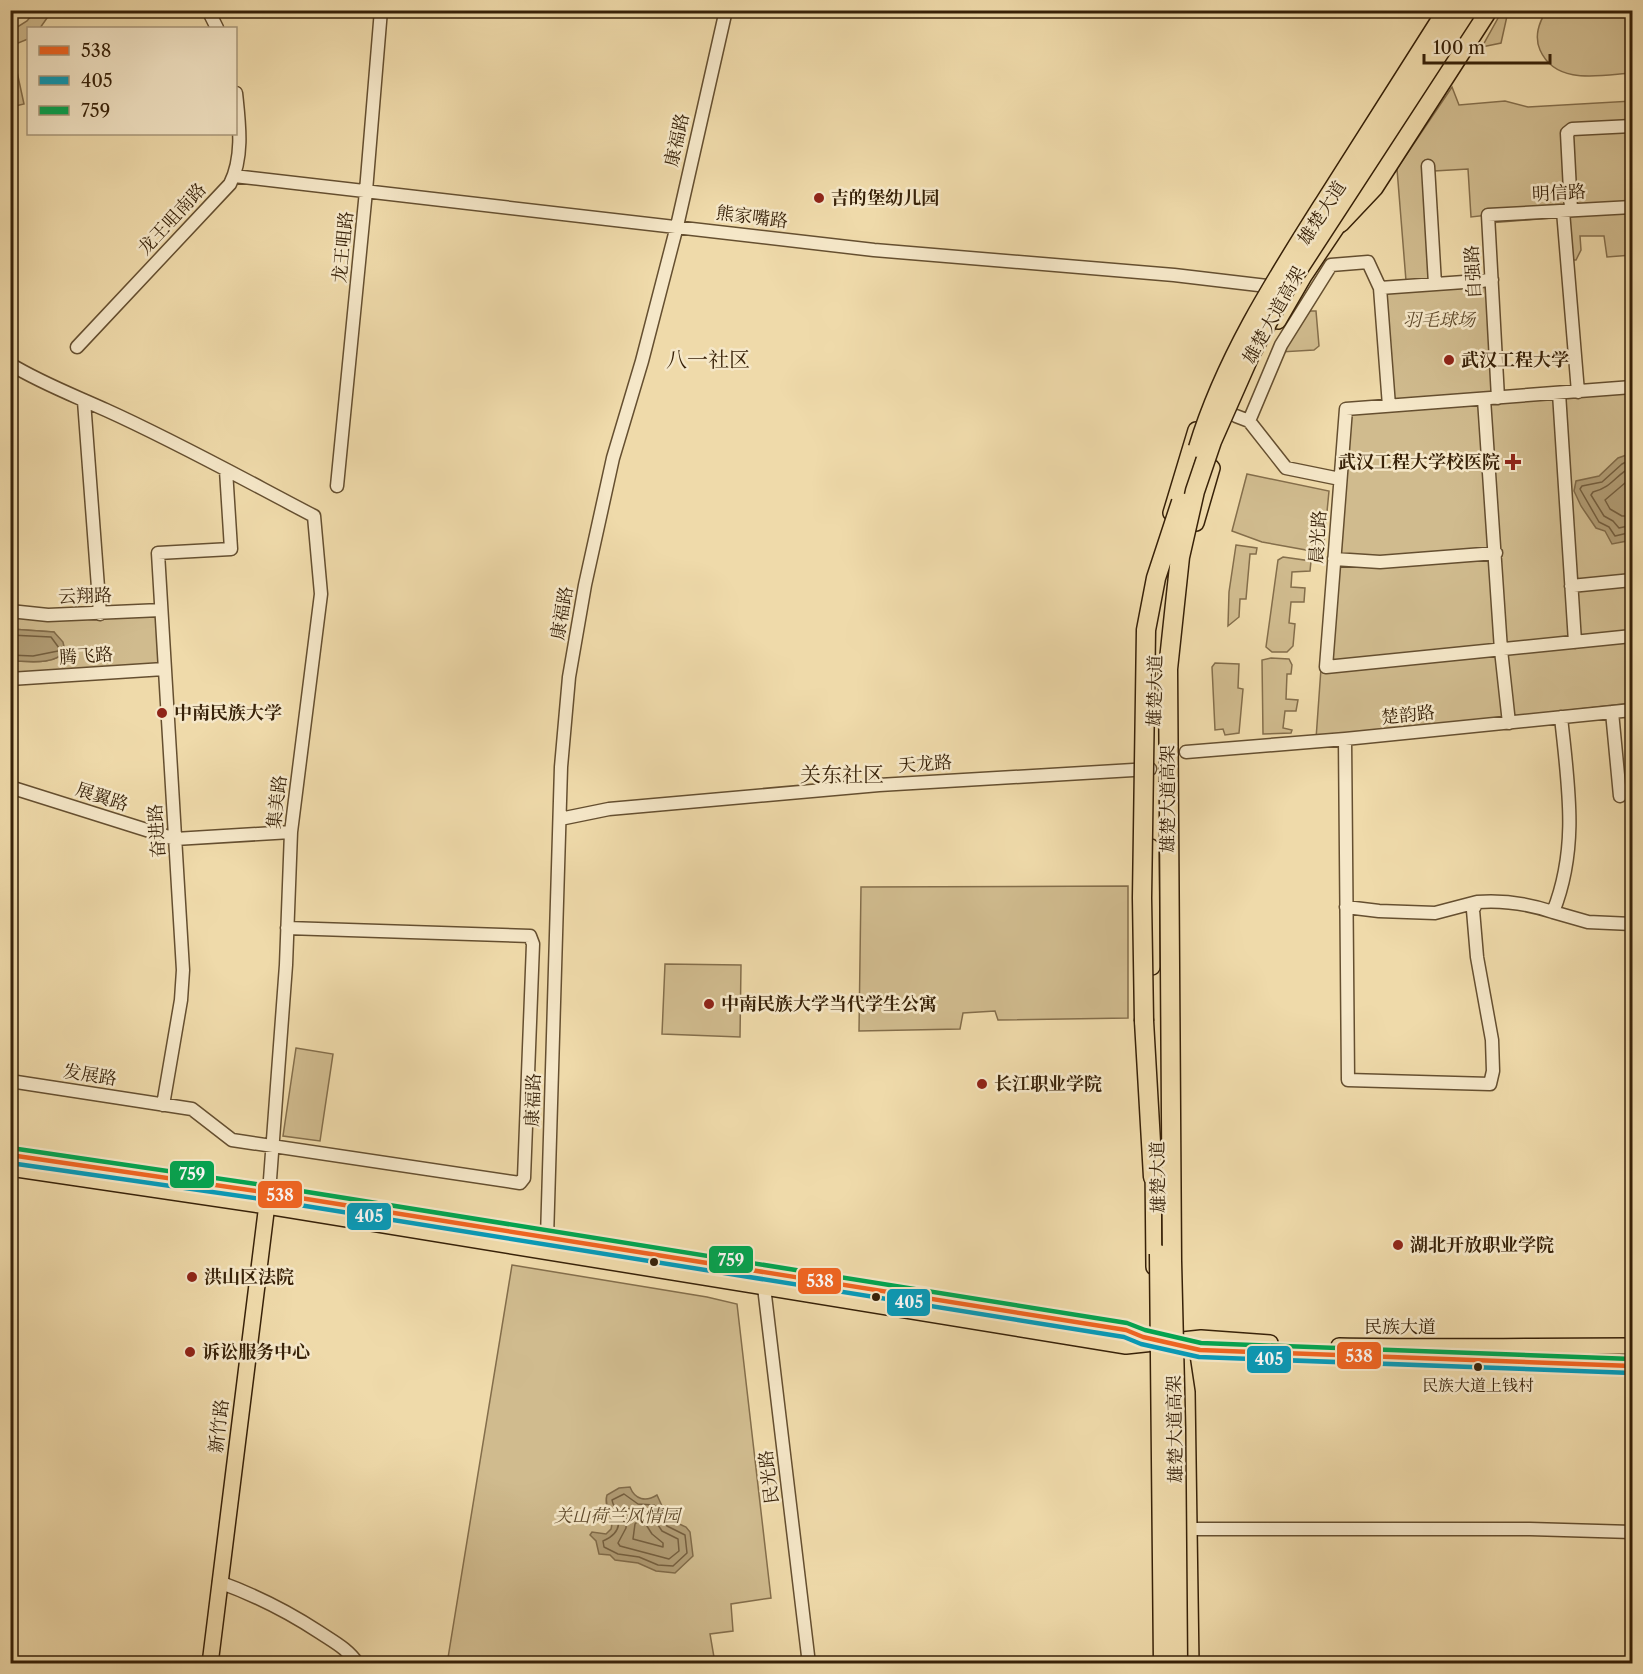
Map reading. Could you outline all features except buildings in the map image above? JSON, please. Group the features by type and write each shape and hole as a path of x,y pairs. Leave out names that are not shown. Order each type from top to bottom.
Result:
{"highway":[{"name":"雄楚大道高架","path":"1163,1664 1156,667 1168,562 1181,502 1206,423 1240,342 1275,281 1447,10"},
{"name":"雄楚大道高架","path":"1178,1664 1172,1261 1168,669 1180,557 1195,491 1212,441 1250,355 1286,288 1467,10"},
{"path":"1340,223 1374,187 1488,10"},
{"path":"1153,1177 1145,1065 1142,898 1146,630 1156,578 1181,502"}],"main road":[{"name":"雄楚大道","path":"1191,1664 1187,1392 1168,1342 1153,1177 1150,663 1155,608 1170,513 1191,443 1220,371 1267,286 1441,10"},
{"name":"雄楚大道","path":"1155,1664 1151,1394 1168,1342 1175,1025 1174,666 1177,618 1187,556 1207,483 1237,400 1284,310 1475,10"},
{"path":"1213,388 1212,400 1217,407 1223,410 1232,407 1237,400"},
{"name":"民族大道","path":"10,1155 764,1287 1126,1346 1201,1338 1262,1343 1417,1348 1632,1347"},
{"name":"民族大道","path":"10,1168 547,1238 1126,1330 1143,1337 1200,1350 1632,1366"},
{"name":"新竹路","path":"210,1664 268,1200"}],"street":[{"path":"208,10 216,27"},
{"name":"龙王咀路","path":"337,486 381,10"},
{"name":"康福路","path":"547,1238 561,767 569,677 585,585 614,458 677,226 726,10"},
{"name":"龙王咀南路","path":"77,347 230,184 234,176 239,143 237,110"},
{"path":"1578,392 1567,211 1568,133 1572,129 1632,126"},
{"path":"1428,166 1435,284"},
{"name":"熊家嘴路","path":"234,176 874,250 1174,275 1267,286"},
{"name":"明信路","path":"1488,215 1632,207"},
{"name":"自强路","path":"1488,215 1498,398"},
{"path":"1249,421 1281,345 1331,265 1368,262 1380,288 1389,406 1632,387"},
{"path":"1380,288 1492,280"},
{"path":"10,364 33,378 226,470"},
{"path":"1559,393 1575,642"},
{"path":"1484,399 1501,650 1509,723"},
{"path":"84,401 100,614"},
{"name":"晨光路","path":"1389,406 1346,409 1326,667 1501,650"},
{"path":"1236,417 1249,421 1286,468 1340,479"},
{"name":"奋进路","path":"164,1105 183,982 183,952 158,554 231,549 226,470"},
{"name":"集美路","path":"226,470 314,516 321,594 291,832 286,965 268,1200"},
{"path":"1334,559 1380,562 1496,553"},
{"path":"1571,586 1632,580"},
{"name":"云翔路","path":"10,610 38,615 161,610"},
{"path":"1501,650 1632,636"},
{"name":"腾飞路","path":"10,679 164,669"},
{"name":"楚韵路","path":"1186,752 1345,739 1632,710"},
{"path":"1612,712 1620,796"},
{"path":"1553,912 1558,900 1571,832 1561,717"},
{"path":"1345,739 1348,1080 1490,1084 1493,1071 1492,1040 1477,957 1473,910 1477,902"},
{"name":"天龙路","path":"560,819 609,809 879,785 1150,769"},
{"name":"展翼路","path":"10,787 175,839 291,832"},
{"path":"1346,907 1435,913 1487,901 1535,907 1588,922 1632,924"},
{"name":"发展路","path":"10,1081 192,1109 232,1140 520,1183 524,1178 533,944 530,936 287,928"},
{"name":"民光路","path":"764,1287 809,1664"},
{"path":"1189,1529 1530,1529 1632,1532"},
{"path":"219,1582 250,1593 289,1613 350,1652 358,1664"}],"green space":[{"path":"35,11 52,11 41,27 27,27 27,39 11,46 11,31 27,21"},
{"path":"1502,11 1510,11 1501,43 1482,47"},
{"path":"1546,11 1632,11 1632,73 1580,76 1557,69 1547,61 1537,40 1541,20"},
{"path":"14,58 24,104 11,107 11,59"},
{"path":"1452,87 1459,105 1505,101 1528,107 1632,101 1632,255 1607,257 1604,236 1580,236 1581,250 1576,260 1567,260 1564,217 1489,223 1488,215 1471,217 1468,169 1434,171 1430,279 1406,281 1397,169 1394,173"},
{"name":"羽毛球场","path":"1492,280 1498,398 1632,387 1632,703 1316,739 1334,485 1346,409 1389,406 1380,288"},
{"path":"1305,311 1316,311 1319,346 1314,350 1281,352"},
{"path":"1247,474 1329,491 1323,553 1262,542 1232,531"},
{"path":"1236,545 1257,548 1256,554 1250,554 1246,599 1240,599 1239,617 1228,626 1229,592"},
{"path":"1283,557 1311,561 1310,571 1292,572 1291,587 1305,588 1304,602 1291,602 1289,623 1295,624 1293,646 1287,652 1272,652 1266,647 1278,560"},
{"path":"152,614 157,617 159,662 154,666 11,674 10,661 47,661 60,656 65,651 54,632 11,629 11,615"},
{"path":"1289,659 1292,665 1291,674 1287,674 1286,699 1298,700 1296,711 1285,711 1283,728 1292,730 1291,733 1263,734 1262,660"},
{"path":"1215,663 1239,664 1238,688 1243,689 1239,733 1225,735 1223,729 1215,730 1212,667"},
{"path":"1128,886 1128,1018 998,1020 995,1011 963,1013 960,1029 859,1031 861,887"},
{"path":"665,964 741,965 740,1037 662,1034"},
{"path":"296,1048 333,1054 320,1141 283,1136"},
{"name":"关山荷兰风情园","path":"512,1265 737,1304 771,1598 731,1604 733,1631 710,1634 715,1663 447,1664"}],"water":[{"path":"1632,453 1632,536 1627,541 1612,544 1605,531 1596,528 1581,506 1574,491 1576,481 1599,476 1618,458"},
{"path":"11,629 54,632 63,642 65,651 60,656 47,661 11,661"},
{"path":"630,1487 641,1499 649,1499 657,1495 668,1519 686,1527 690,1532 693,1556 675,1573 656,1571 638,1563 615,1560 610,1555 599,1554 596,1541 590,1535 592,1532 606,1534 611,1529 612,1520 606,1504 607,1495 619,1488"}],"transit line":[{"name":"759","path":"11,1148 270,1186 1127,1323 1145,1330 1201,1343 1632,1359"},
{"name":"538","path":"10,1155 269,1193 1126,1330 1143,1337 1200,1350 1632,1366"},
{"name":"405","path":"10,1163 268,1200 1124,1337 1141,1344 1199,1357 1632,1373"}],"place":[{"name":"吉的堡幼儿园","path":"819,198"},
{"name":"武汉工程大学","path":"1449,360"},
{"name":"武汉工程大学校医院","path":"1513,462"},
{"name":"中南民族大学","path":"162,713"},
{"name":"中南民族大学当代学生公寓","path":"709,1004"},
{"name":"长江职业学院","path":"982,1084"},
{"name":"湖北开放职业学院","path":"1398,1245"},
{"name":"洪山区法院","path":"192,1277"},
{"name":"诉讼服务中心","path":"190,1352"},
{"name":"民族大道上钱村","path":"1478,1367"}],"district":[{"name":"八一社区","path":"708,359"},
{"name":"关东社区","path":"842,774"}]}
